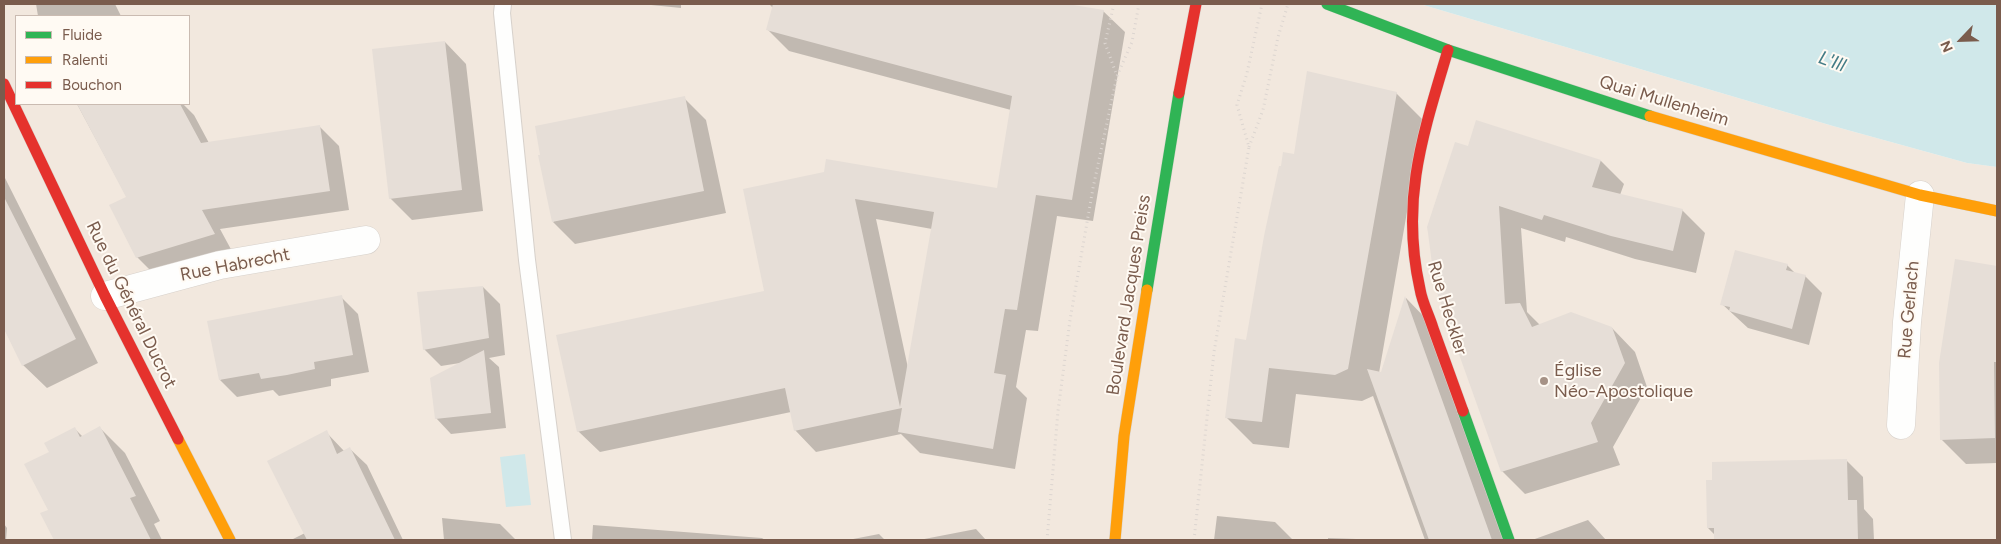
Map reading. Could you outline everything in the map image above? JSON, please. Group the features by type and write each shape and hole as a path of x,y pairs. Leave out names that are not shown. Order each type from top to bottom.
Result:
{"street":[{"name":"Boulevard Jacques Preiss","path":"1115,540 1124,436 1185,56 1196,4"},
{"name":"Quai Mullenheim","path":"1327,4 1448,50 1668,122 1920,195 1997,211"},
{"name":"Rue Heckler","path":"1448,50 1420,150 1412,198 1414,261 1420,291 1509,540"},
{"name":"Rue du Général Ducrot","path":"4,84 105,296 230,540"},
{"name":"Rue Gerlach","path":"1901,425 1907,322 1920,195"},
{"name":"Rue Habrecht","path":"105,296 220,266 366,240"}],"lane":[{"path":"503,4 502,12 527,260 563,540"}],"path":[{"path":"1114,4 1104,43 1117,76"},
{"path":"1047,540 1058,411 1070,320 1093,188 1117,76 1132,42 1139,4"},
{"path":"1249,147 1237,105 1247,73 1262,4"},
{"path":"1194,540 1214,352 1249,147 1263,110 1278,37 1288,4"}],"shaded area":[{"path":"4,4 1420,4 1833,126 1967,163 1997,167 1997,540 4,540"}],"water":[{"name":"L'Ill","path":"1420,4 1997,4 1997,167 1967,163 1833,126"},
{"path":"525,454 531,505 506,507 500,457"}],"building":[{"path":"773,4 1067,4 1104,10 1072,200 1036,195 1017,310 1005,309 994,373 1006,375 993,449 898,432 902,408 794,431 785,388 577,432 556,335 764,291 743,189 824,172 826,159 997,188 1012,96 766,30","holes":["855,199 934,212 900,407"]},
{"path":"445,41 462,190 389,199 372,49"},
{"path":"1307,71 1397,92 1348,369 1335,375 1269,368 1262,422 1225,418 1235,338 1246,340 1264,236 1279,166 1281,166 1283,152 1294,154"},
{"path":"685,96 704,191 552,222 538,155 540,155 535,126"},
{"path":"78,105 181,105 201,143 320,125 330,191 202,210 215,234 136,258 109,205 126,197"},
{"path":"1476,120 1601,160 1592,187 1683,209 1673,251 1611,236 1544,215 1542,220 1499,206 1505,304 1520,303 1532,327 1571,312 1612,327 1625,363 1591,423 1598,442 1501,472 1435,287 1427,227 1455,142 1468,146"},
{"path":"4,197 76,339 22,366 4,329"},
{"path":"1735,250 1788,264 1786,270 1806,275 1792,329 1729,311 1730,307 1720,305"},
{"path":"1955,259 1997,266 1997,362 1994,362 1995,438 1940,440 1939,363"},
{"path":"483,286 489,338 423,350 417,292"},
{"path":"342,295 353,355 314,362 315,369 287,375 261,379 259,373 219,380 207,321"},
{"path":"1405,296 1492,540 1429,540 1367,369 1381,372"},
{"path":"484,350 491,413 435,419 430,378"},
{"path":"100,426 136,496 130,498 151,540 54,540 40,513 48,510 24,464 49,452 44,443 75,427 80,437"},
{"path":"327,430 337,454 350,447 395,540 307,540 267,461"},
{"path":"1847,459 1848,500 1857,500 1858,540 1714,540 1714,528 1707,528 1706,480 1712,480 1712,462"}],"traffic: fast":[{"path":"1327,4 1448,50 1650,116"},
{"path":"1147,290 1179,93"},
{"path":"1463,411 1509,540"}],"traffic: slow":[{"path":"1650,116 1920,195 1997,211"},
{"path":"1115,540 1124,436 1147,290"},
{"path":"178,439 230,540"}],"traffic: jam":[{"path":"1179,93 1196,4"},
{"path":"1448,50 1430,110 1417,168 1413,196 1412,226 1414,257 1421,294 1463,411"},
{"path":"4,84 105,296 178,439"}],"place":[{"name":"Église Néo-Apostolique","path":"1544,381"}]}
